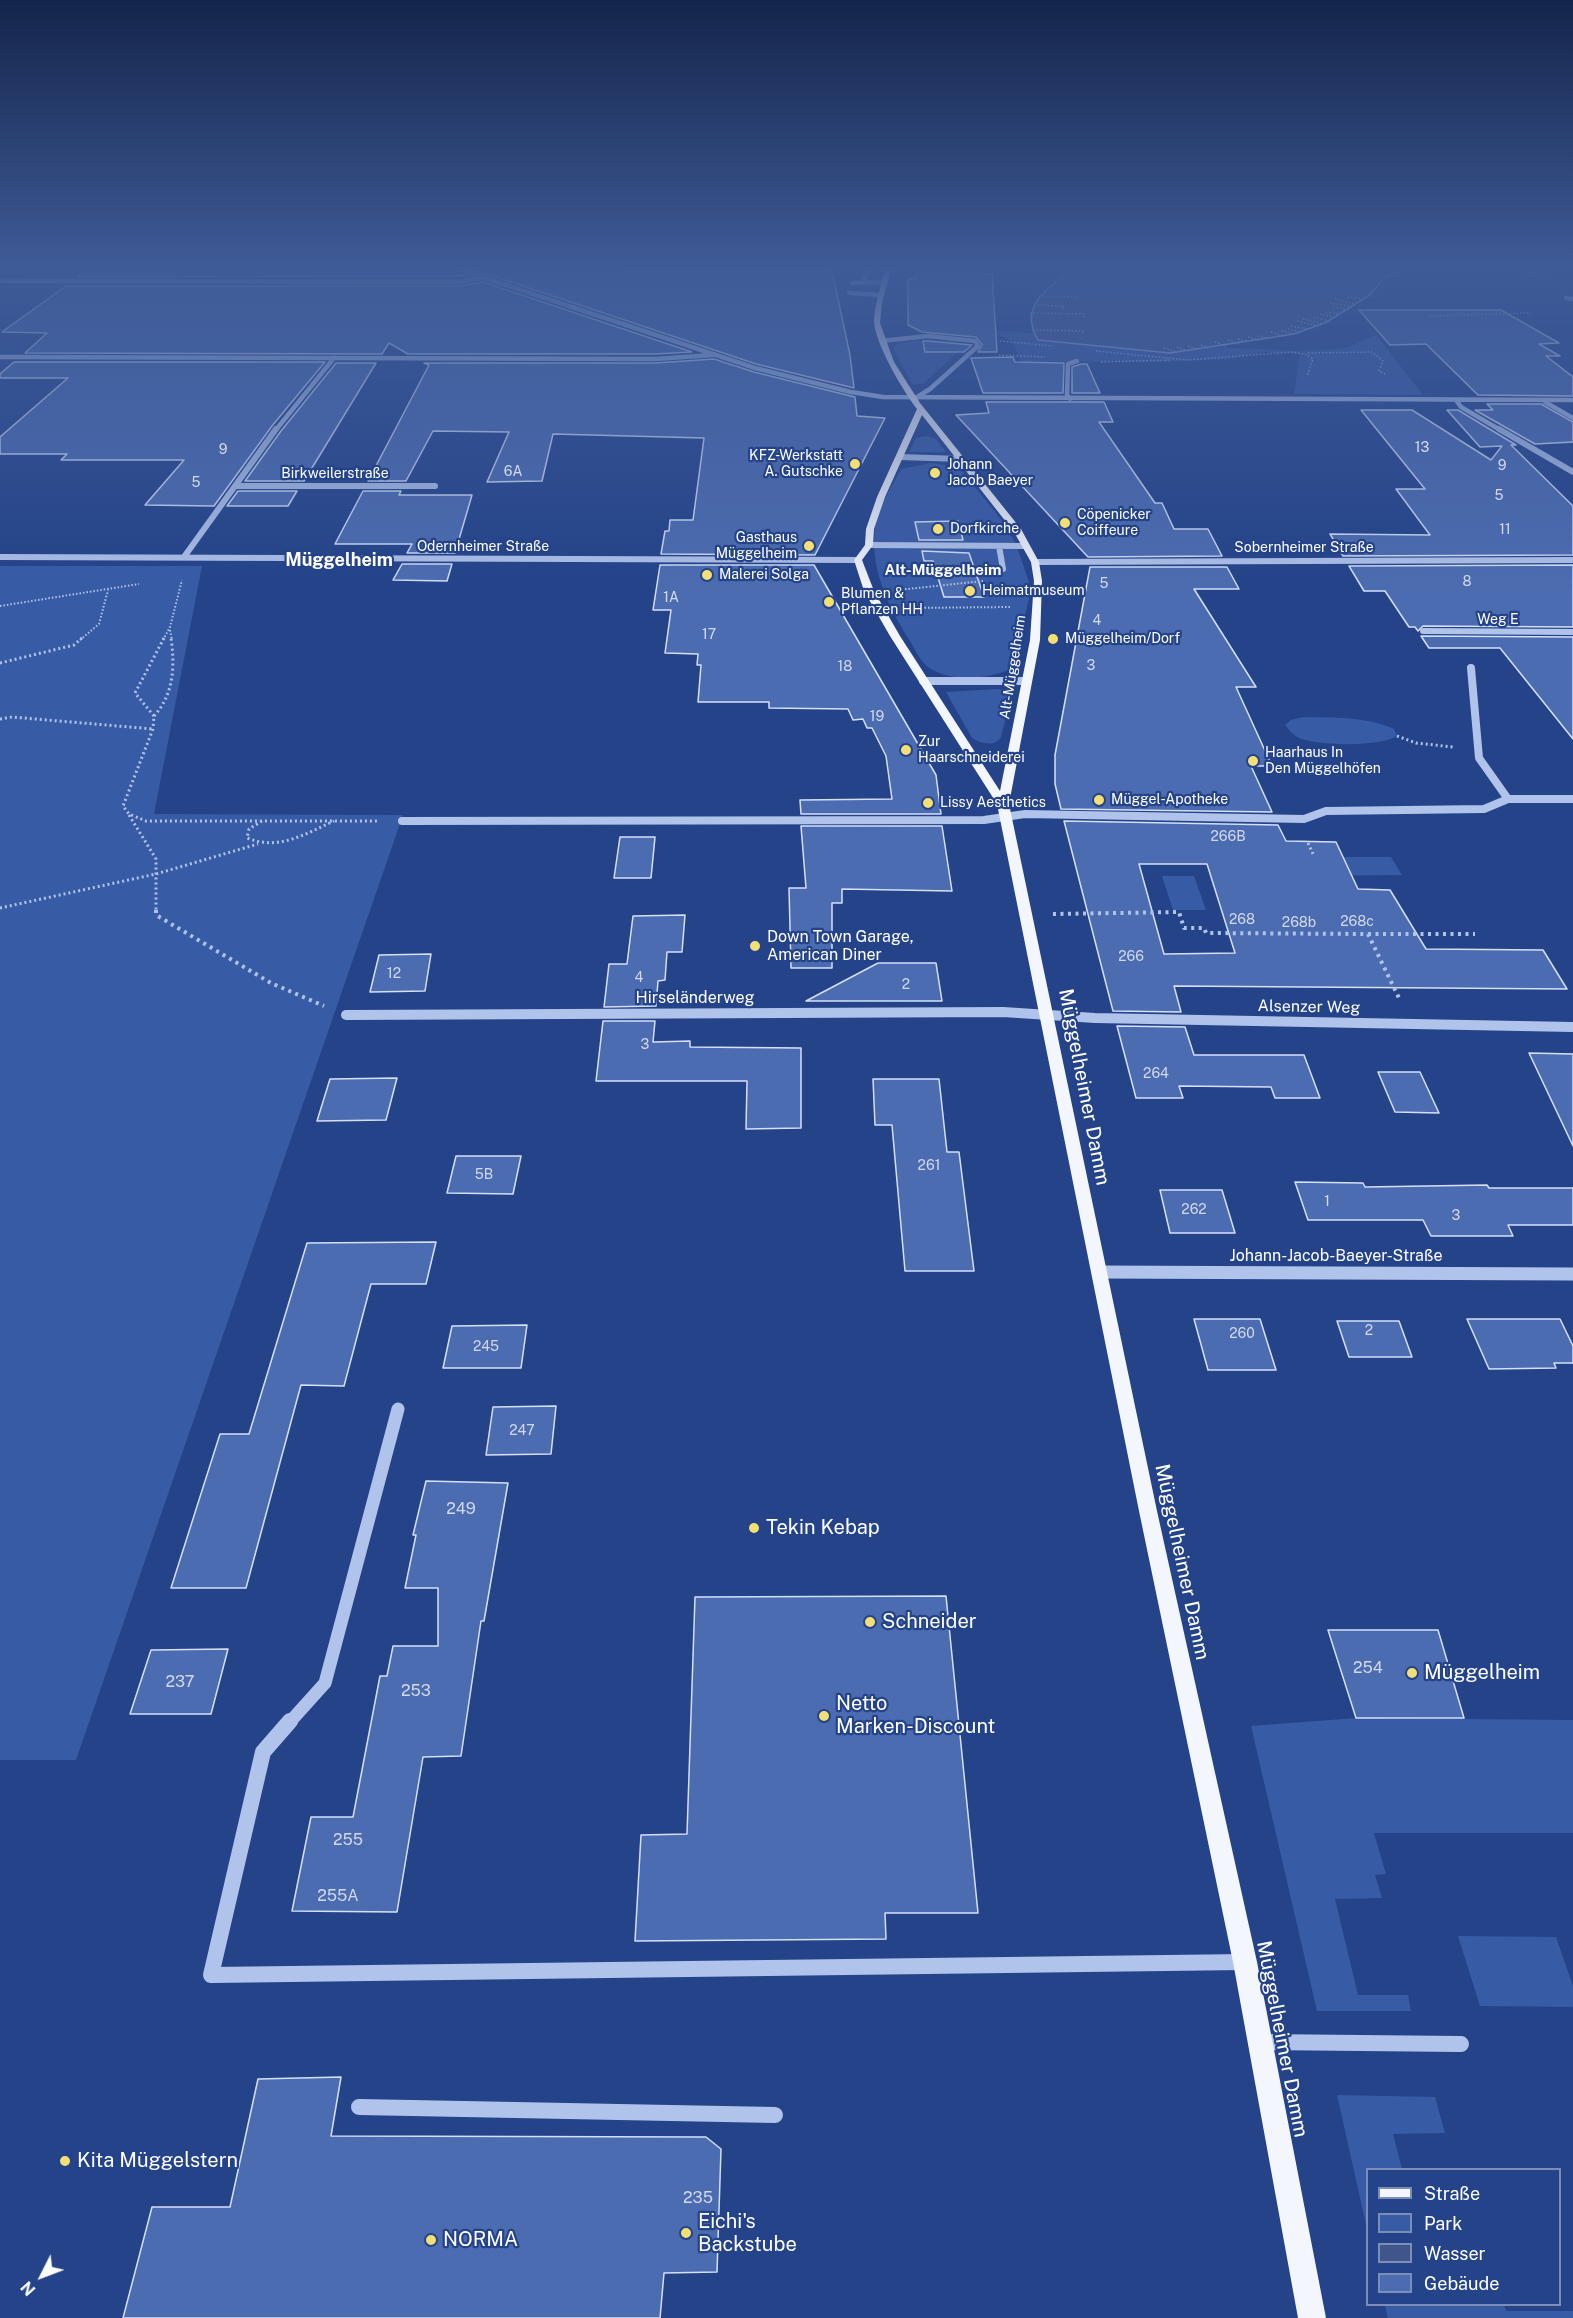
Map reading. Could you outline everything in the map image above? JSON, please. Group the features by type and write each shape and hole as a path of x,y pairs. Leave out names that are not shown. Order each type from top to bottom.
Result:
{"main road":[{"name":"Alt-Müggelheim","path":"900,377 921,409 1001,509 1035,562 1038,608 1005,810"},
{"path":"921,409 876,511 869,546 858,560 871,594 922,681 1005,810"},
{"name":"Müggelheimer Damm","path":"1005,810 1045,1014 1052,1035 1099,1272 1245,1962 1312,2318"}],"street":[{"path":"184,557 288,412 318,377"},
{"path":"797,377 851,392 914,399 1573,400"},
{"path":"914,399 943,377"},
{"path":"1068,377 1067,395 1070,399"},
{"path":"1456,400 1461,407 1573,472"},
{"path":"1542,400 1573,418"},
{"path":"900,457 961,459"},
{"name":"Birkweilerstraße","path":"236,486 435,486"},
{"path":"869,546 1025,546"},
{"path":"999,546 1003,569"},
{"name":"Odernheimer Straße","path":"0,558 858,560"},
{"name":"Sobernheimer Straße","path":"1035,562 1573,560"},
{"name":"Weg E","path":"1423,631 1573,632"},
{"path":"1471,668 1479,758 1508,799"},
{"path":"922,681 1027,681"},
{"path":"402,821 968,820 1005,810 1025,814 1304,819 1326,811 1484,809 1508,799 1573,799"},
{"name":"Hirseländerweg","path":"346,1015 967,1012 1045,1014"},
{"name":"Alsenzer Weg","path":"1045,1014 1106,1018 1573,1027"},
{"name":"Johann-Jacob-Baeyer-Straße","path":"1099,1272 1573,1274"},
{"path":"398,1409 325,1683 263,1752 211,1976 1245,1962"},
{"path":"1261,2042 1461,2044"},
{"path":"359,2107 776,2115"}],"path":[{"path":"175,577 184,575 169,628 135,693 154,716 153,729 123,806 156,859 156,915 271,983 346,1015"},
{"path":"871,594 987,581"},
{"path":"0,606 143,584"},
{"path":"0,663 74,645 99,624 108,590"},
{"path":"880,609 980,605 1038,608"},
{"path":"154,716 162,709 175,659 169,628"},
{"path":"0,719 12,717 153,729"},
{"path":"1397,736 1433,746 1478,748"},
{"path":"129,814 146,821 402,821"},
{"path":"258,844 247,838 249,829 263,820"},
{"path":"0,908 156,874 258,844 279,844 336,820"},
{"path":"1053,914 1179,912 1184,928 1204,928 1206,933 1475,934"},
{"path":"1368,934 1402,1004"}],"green space":[{"path":"908,377 930,377 923,384 912,384"},
{"path":"1297,377 1409,377 1423,395 1294,394"},
{"path":"926,436 935,438 946,452 909,452 916,438"},
{"path":"931,463 961,470 1003,522 1016,544 1029,582 1030,594 1013,668 1004,672 970,678 947,675 928,667 902,628 882,587 874,543 879,513 901,469"},
{"path":"0,566 202,566 154,814 403,815 76,1760 0,1760"},
{"path":"1006,690 1012,694 1001,737 988,744 979,742 972,738 946,692"},
{"path":"1303,717 1350,718 1372,722 1394,729 1397,736 1388,740 1363,744 1308,741 1297,737 1285,725 1291,720"},
{"path":"1307,857 1391,857 1402,875 1316,876"},
{"path":"1162,876 1194,876 1206,910 1173,910"},
{"path":"1356,1718 1573,1720 1573,1833 1374,1833 1386,1874 1375,1875 1382,1898 1335,1899 1358,1995 1408,1995 1411,2011 1317,2011 1251,1726"},
{"path":"1458,1936 1556,1937 1573,1986 1573,2007 1480,2006"},
{"path":"1337,2095 1435,2097 1445,2133 1393,2134 1402,2168 1366,2168 1366,2225"},
{"path":"1385,2306 1504,2306 1506,2311 1573,2311 1573,2318 1388,2318"}],"building":[{"path":"312,377 272,426 214,506 145,505 184,460 61,460 67,454 0,454 0,437 68,378 0,378"},
{"path":"325,377 367,377 304,481 245,481 281,431"},
{"path":"423,377 775,377 855,397 857,416 885,418 815,555 661,554 665,531 669,531 670,520 693,520 704,438 553,434 542,481 487,482 509,432 433,431 406,481 368,481"},
{"path":"810,377 853,377 854,388"},
{"path":"978,377 1064,377 1063,393 983,393"},
{"path":"1072,377 1093,377 1100,393 1072,393"},
{"path":"1460,377 1573,377 1573,396 1478,395"},
{"path":"986,402 1104,402 1113,422 1099,422 1155,503 1162,503 1174,529 1208,529 1222,556 1088,557 956,415 989,413"},
{"path":"1487,404 1541,404 1573,422 1573,442 1535,444 1475,410 1493,410"},
{"path":"1361,410 1412,410 1491,460 1502,446 1480,447 1447,410 1458,410 1516,445 1511,445 1573,506 1573,555 1343,556 1330,534 1430,535 1396,489 1425,489"},
{"path":"238,491 297,491 288,506 227,506"},
{"path":"363,491 401,491 399,495 472,495 455,553 407,553 412,544 335,544"},
{"name":"Dorfkirche","path":"958,521 963,540 919,540 915,522"},
{"path":"922,551 969,553 984,597 944,597 933,561 924,561"},
{"path":"402,564 452,564 447,581 393,580"},
{"path":"660,565 814,565 936,775 941,814 801,814 800,800 892,799 886,756 872,728 867,728 863,719 853,720 848,709 769,708 769,702 698,702 701,665 697,665 698,654 665,653 671,610 653,610"},
{"path":"1573,565 1573,627 1423,626 1418,631 1415,627 1409,627 1385,591 1364,591 1349,566"},
{"path":"1090,567 1227,567 1239,589 1194,589 1256,687 1236,687 1272,766 1251,766 1272,812 1061,809 1055,784 1055,755"},
{"path":"1421,636 1573,637 1573,739 1500,648 1429,648"},
{"path":"1064,821 1278,825 1286,841 1336,842 1358,889 1390,890 1426,949 1543,950 1567,989 1174,986 1181,1012 1113,1011","holes":["1139,864 1207,864 1235,953 1164,954"]},
{"path":"801,826 942,826 952,891 842,889 842,903 832,903 832,968 791,968 789,888 806,888"},
{"path":"620,837 655,837 651,878 614,878"},
{"path":"685,915 682,952 667,952 665,980 658,981 656,1006 604,1007 609,964 627,964 633,916"},
{"path":"431,954 425,991 370,992 379,955"},
{"path":"878,963 936,963 942,1001 806,1001"},
{"path":"603,1021 655,1021 653,1042 690,1041 690,1047 801,1048 801,1128 746,1129 747,1081 596,1081"},
{"path":"1117,1026 1185,1027 1194,1055 1304,1055 1320,1098 1275,1098 1271,1087 1179,1086 1183,1098 1136,1098"},
{"path":"1529,1053 1573,1054 1573,1146"},
{"path":"1378,1072 1420,1072 1439,1113 1395,1112"},
{"path":"397,1078 386,1120 317,1121 330,1079"},
{"path":"873,1079 939,1079 947,1152 959,1152 974,1271 905,1271 892,1125 875,1125"},
{"path":"456,1156 521,1156 513,1194 447,1193"},
{"path":"1295,1182 1363,1183 1365,1187 1487,1185 1489,1188 1573,1188 1573,1225 1508,1225 1513,1236 1431,1236 1423,1220 1308,1220"},
{"path":"1160,1190 1222,1190 1235,1233 1170,1233"},
{"path":"436,1242 426,1284 371,1284 344,1386 301,1385 246,1588 171,1588 220,1434 249,1434 307,1243"},
{"path":"1194,1319 1260,1319 1276,1370 1208,1370"},
{"path":"1467,1319 1560,1319 1573,1346 1573,1363 1554,1363 1556,1368 1489,1369"},
{"path":"1337,1321 1399,1321 1412,1357 1349,1357"},
{"path":"527,1325 521,1368 443,1368 452,1326"},
{"path":"556,1406 551,1454 486,1455 493,1407"},
{"path":"426,1481 508,1483 484,1621 481,1621 461,1756 423,1757 397,1912 292,1911 311,1817 353,1817 380,1676 387,1676 393,1646 438,1646 438,1588 405,1588 416,1535 413,1535"},
{"name":"Netto Marken-Discount","path":"946,1596 978,1913 885,1913 886,1939 635,1941 641,1835 687,1834 695,1597"},
{"path":"1328,1630 1438,1630 1464,1718 1356,1718"},
{"path":"228,1649 211,1714 130,1714 151,1650"},
{"name":"NORMA","path":"341,2077 331,2136 706,2137 721,2149 717,2272 664,2273 660,2318 123,2318 152,2207 230,2207 258,2079"}],"place":[{"name":"KFZ-Werkstatt A. Gutschke","path":"855,464"},
{"name":"Johann Jacob Baeyer","path":"935,473"},
{"name":"Cöpenicker Coiffeure","path":"1065,523"},
{"name":"Dorfkirche","path":"938,529"},
{"name":"Gasthaus Müggelheim","path":"809,546"},
{"name":"Malerei Solga","path":"707,575"},
{"name":"Heimatmuseum","path":"970,591"},
{"name":"Blumen & Pflanzen HH","path":"829,602"},
{"name":"Müggelheim/Dorf","path":"1053,639"},
{"name":"Zur Haarschneiderei","path":"906,750"},
{"name":"Haarhaus In Den Müggelhöfen","path":"1253,761"},
{"name":"Müggel-Apotheke","path":"1099,800"},
{"name":"Lissy Aesthetics","path":"928,803"},
{"name":"Down Town Garage, American Diner","path":"755,946"},
{"name":"Tekin Kebap","path":"754,1528"},
{"name":"Schneider","path":"870,1622"},
{"name":"Müggelheim","path":"1412,1673"},
{"name":"Netto Marken-Discount","path":"824,1716"},
{"name":"Kita Müggelstern","path":"65,2161"},
{"name":"Eichi's Backstube","path":"686,2233"},
{"name":"NORMA","path":"431,2240"}],"district":[{"name":"Müggelheim","path":"339,560"},
{"name":"Alt-Müggelheim","path":"943,570"}]}
